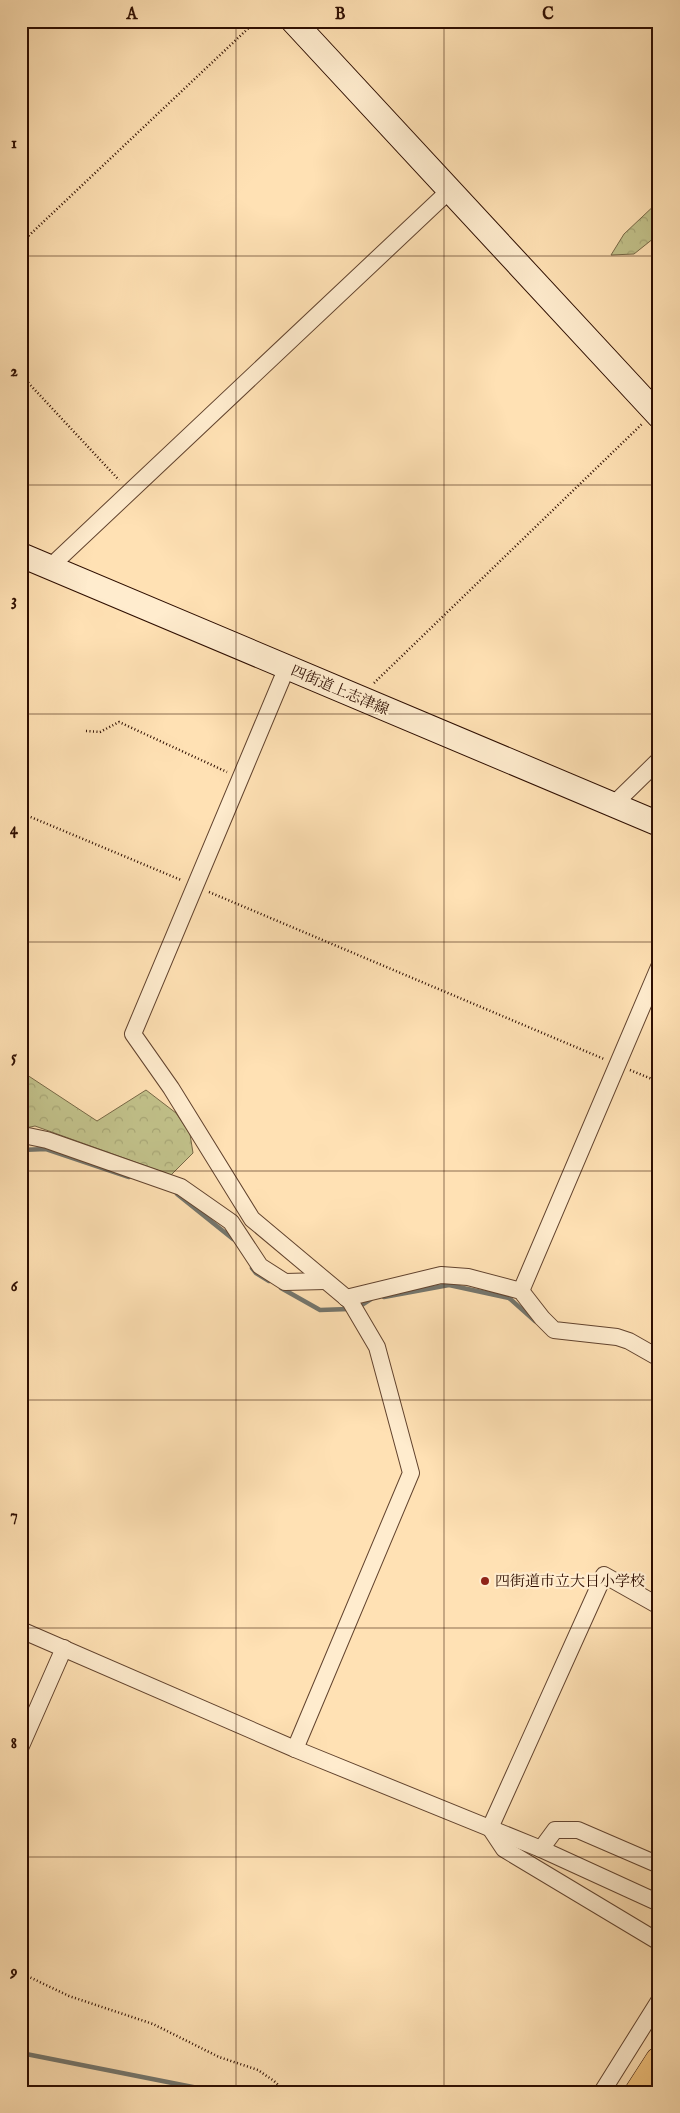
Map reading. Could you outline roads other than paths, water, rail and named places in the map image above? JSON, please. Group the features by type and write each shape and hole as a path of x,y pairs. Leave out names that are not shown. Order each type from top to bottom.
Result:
{"highway":[{"path":"639,2092 659,2061"}],"main road":[{"path":"293,21 657,414"},
{"name":"四街道上志津線","path":"21,555 659,824"}],"street":[{"path":"50,567 450,190"},
{"path":"287,667 133,1034 171,1088 252,1219 348,1299 377,1347 411,1473 295,1749"},
{"path":"613,805 659,760"},
{"path":"521,1291 659,967"},
{"path":"21,1137 28,1136 47,1140 181,1187 230,1222 260,1266 285,1282 325,1281"},
{"path":"348,1299 441,1276 468,1276 521,1291 554,1330 617,1337 629,1341 659,1358"},
{"path":"490,1828 604,1576 659,1606"},
{"path":"21,1630 295,1749 541,1848 659,1903"},
{"path":"21,1746 64,1648"},
{"path":"490,1828 504,1849 659,1942"},
{"path":"541,1848 555,1830 578,1830 659,1865"},
{"path":"602,2092 659,2001"}],"waterway":[{"path":"21,1150 46,1149 129,1177"},
{"path":"177,1194 233,1239"},
{"path":"252,1268 256,1273 269,1281"},
{"path":"384,1297 449,1285 509,1298 535,1321"},
{"path":"281,1288 320,1310 349,1309"},
{"path":"357,1308 371,1299"},
{"path":"21,2053 218,2092"}],"place":[{"name":"四街道市立大日小学校","path":"485,1581"}]}
